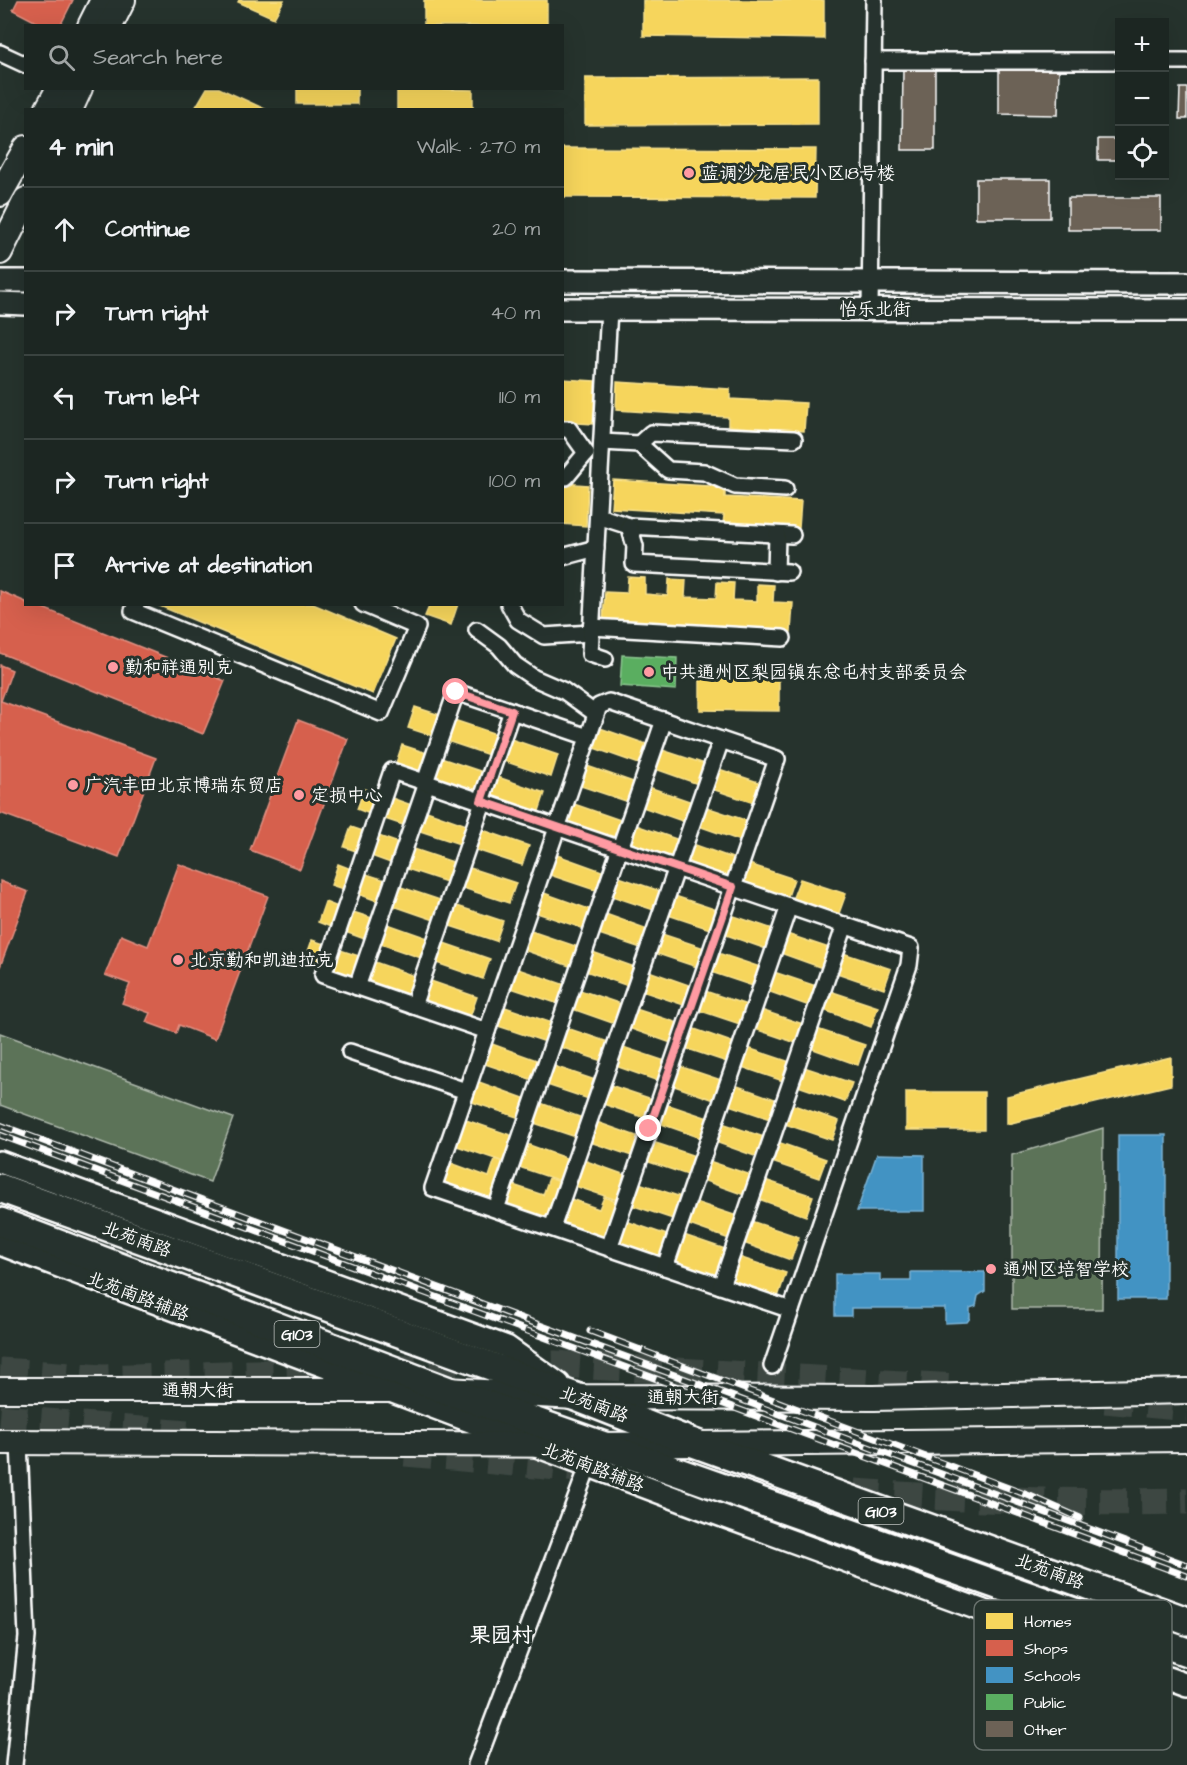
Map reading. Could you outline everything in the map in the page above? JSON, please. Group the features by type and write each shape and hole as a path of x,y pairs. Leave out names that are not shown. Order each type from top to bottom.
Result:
{"highway":[{"name":"北苑南路","path":"0,1188 576,1396 691,1442 1129,1600"},
{"name":"北苑南路","path":"0,1222 446,1390 592,1455 1028,1600"},
{"name":"北苑南路","path":"1172,1616 1187,1621"},
{"name":"北苑南路","path":"1172,1648 1187,1653"}],"main road":[{"path":"91,24 103,0"},
{"path":"111,24 123,0"},
{"path":"48,108 58,90"},
{"path":"71,108 79,90"},
{"path":"0,194 24,152"},
{"path":"0,252 24,204"},
{"name":"通朝大街","path":"0,1390 446,1390 576,1396 874,1398 1187,1391"},
{"path":"10,1442 532,1444 592,1455 691,1442 1187,1439"}],"street":[{"path":"870,309 870,282 873,268 874,0"},
{"path":"0,53 24,64"},
{"path":"873,61 1115,61"},
{"path":"1169,61 1187,61"},
{"path":"0,281 24,281"},
{"name":"怡乐北街","path":"564,281 1187,283"},
{"path":"0,303 24,304"},
{"name":"怡乐北街","path":"564,309 1187,310"},
{"path":"605,659 590,654 598,516 596,449 609,309"},
{"path":"564,429 569,429 596,449"},
{"path":"564,477 596,449 639,444 651,433 794,439"},
{"path":"639,444 668,470 704,472 735,486 785,489"},
{"path":"598,516 629,526 784,535 782,572 634,564 635,546 629,526"},
{"path":"564,556 596,548"},
{"path":"135,606 133,611 381,713 417,627 370,606"},
{"path":"510,606 518,620 543,636 591,630 783,638"},
{"path":"477,630 499,646 515,665 534,678 564,691 596,714"},
{"path":"357,987 456,692 588,737"},
{"path":"609,1248 777,759 609,702 599,706 596,714 433,1188 552,1228 609,1248 664,1267 791,1310"},
{"path":"413,1006 512,711"},
{"path":"496,1209 664,720"},
{"path":"552,1228 721,740"},
{"path":"487,1031 322,975 392,771 911,948 909,965 772,1366"},
{"path":"664,1267 789,906"},
{"path":"721,1286 845,926"},
{"path":"350,1052 466,1091"},
{"path":"0,1162 507,1347 576,1396"},
{"name":"北苑南路辅路","path":"0,1244 532,1444"},
{"path":"10,1442 27,1637 14,1765"},
{"path":"476,1765 592,1455"},
{"name":"北苑南路辅路","path":"592,1455 974,1603"},
{"name":"北苑南路辅路","path":"1172,1679 1187,1685"}],"green space":[{"path":"0,1033 233,1118 210,1182 0,1105"},
{"path":"1103,1128 1102,1309 1012,1309 1012,1155"}],"building: Homes":[{"path":"239,0 284,0 274,18 238,2"},
{"path":"424,0 547,0 547,24 424,24"},
{"path":"643,0 824,0 824,39 643,36"},
{"path":"818,77 818,124 585,125 585,78"},
{"path":"206,90 223,90 263,108 195,108"},
{"path":"297,90 357,90 357,104 297,104"},
{"path":"397,90 473,90 473,108 397,108"},
{"name":"蓝调沙龙居民小区18号楼","path":"564,148 816,149 815,198 564,197"},
{"path":"564,379 595,381 593,424 564,422"},
{"path":"617,382 730,389 730,399 806,403 804,431 728,426 728,417 616,410"},
{"path":"613,480 725,487 725,497 801,501 799,528 723,524 724,515 611,508"},
{"path":"564,483 588,485 586,526 564,524"},
{"path":"628,577 645,578 645,594 668,596 669,579 686,580 685,597 716,598 717,582 734,583 733,600 757,601 757,584 774,585 773,602 793,603 791,632 603,621 605,592 627,593"},
{"path":"160,606 318,606 396,639 373,694"},
{"path":"429,606 457,606 451,625 425,616"},
{"path":"700,678 779,679 779,711 700,710"},
{"path":"415,707 443,716 436,737 408,728"},
{"path":"448,718 502,736 495,757 441,739"},
{"path":"600,728 652,746 645,766 594,748"},
{"path":"505,737 558,755 551,777 498,759"},
{"path":"402,745 430,754 423,775 395,766"},
{"path":"656,748 708,765 701,785 650,767"},
{"path":"435,756 489,774 482,795 428,777"},
{"path":"587,766 639,784 632,803 581,786"},
{"path":"713,767 764,784 757,804 706,787"},
{"path":"492,775 545,793 538,814 485,796"},
{"path":"643,785 695,803 688,823 637,805"},
{"path":"364,789 382,795 375,816 357,809"},
{"path":"386,796 417,807 409,827 379,817"},
{"path":"574,804 626,822 619,841 568,824"},
{"path":"700,805 751,822 744,842 693,824"},
{"path":"421,809 472,827 466,846 414,829"},
{"path":"630,823 682,841 675,860 624,843"},
{"path":"351,827 369,833 362,853 344,847"},
{"path":"477,828 529,846 522,865 470,848"},
{"path":"373,834 404,845 396,865 366,854"},
{"path":"687,842 738,860 731,880 680,862"},
{"path":"408,847 459,864 453,884 401,867"},
{"path":"557,855 610,874 604,893 550,875"},
{"path":"743,862 794,879 787,899 736,881"},
{"path":"338,864 356,871 349,891 331,885"},
{"path":"464,866 516,883 509,903 457,886"},
{"path":"360,872 391,882 383,903 353,892"},
{"path":"613,875 666,893 660,912 606,894"},
{"path":"800,879 846,894 838,916 792,900"},
{"path":"395,885 446,902 440,922 388,904"},
{"path":"544,893 597,912 591,931 537,913"},
{"path":"669,894 723,912 716,931 662,913"},
{"path":"325,902 343,909 336,929 318,922"},
{"path":"451,904 503,921 496,941 444,924"},
{"path":"347,910 378,920 370,941 340,930"},
{"path":"600,912 653,931 647,950 593,932"},
{"path":"725,913 779,931 772,951 718,932"},
{"path":"382,922 433,940 427,960 375,942"},
{"path":"531,931 584,949 578,969 524,950"},
{"path":"656,932 710,950 703,969 649,951"},
{"path":"781,932 835,950 828,970 775,951"},
{"path":"312,940 330,946 323,967 305,960"},
{"path":"438,941 490,959 483,979 431,961"},
{"path":"334,948 365,958 357,978 327,968"},
{"path":"587,950 640,969 634,988 580,969"},
{"path":"712,951 766,969 759,988 705,970"},
{"path":"837,951 891,969 884,989 831,971"},
{"path":"369,960 420,978 414,997 362,980"},
{"path":"518,969 571,987 565,1006 511,988"},
{"path":"643,969 697,988 690,1007 636,989"},
{"path":"768,970 822,988 815,1008 762,989"},
{"path":"425,979 477,997 470,1017 418,999"},
{"path":"574,988 627,1006 621,1026 567,1007"},
{"path":"699,989 753,1007 746,1026 692,1008"},
{"path":"824,989 878,1007 871,1027 818,1008"},
{"path":"505,1007 558,1025 552,1044 498,1026"},
{"path":"630,1007 684,1025 677,1045 623,1026"},
{"path":"755,1008 809,1026 802,1045 749,1027"},
{"path":"561,1026 614,1044 608,1063 554,1045"},
{"path":"686,1026 740,1045 733,1064 679,1046"},
{"path":"811,1027 865,1045 858,1065 805,1046"},
{"path":"492,1044 545,1063 539,1082 485,1064"},
{"path":"617,1045 671,1063 664,1083 610,1064"},
{"path":"742,1046 796,1064 789,1083 736,1065"},
{"path":"1171,1057 1171,1085 1007,1124 1007,1096"},
{"path":"548,1064 601,1082 595,1101 541,1083"},
{"path":"673,1064 727,1082 720,1102 666,1083"},
{"path":"798,1065 852,1083 845,1102 792,1084"},
{"path":"479,1082 532,1101 526,1120 472,1102"},
{"path":"604,1083 658,1101 651,1120 597,1102"},
{"path":"729,1083 783,1102 776,1121 723,1103"},
{"path":"906,1092 984,1092 984,1130 906,1130"},
{"path":"535,1101 588,1120 582,1139 528,1121"},
{"path":"660,1102 714,1120 707,1140 653,1121"},
{"path":"785,1102 839,1121 832,1140 779,1122"},
{"path":"466,1120 519,1138 510,1164 457,1146"},
{"path":"591,1120 645,1139 638,1158 584,1140"},
{"path":"716,1121 770,1139 763,1159 710,1140"},
{"path":"647,1140 701,1158 694,1177 640,1159"},
{"path":"772,1140 826,1159 819,1178 766,1160"},
{"path":"521,1142 574,1161 567,1183 513,1165"},
{"path":"578,1158 631,1177 623,1202 569,1184"},
{"path":"495,1159 510,1165 498,1201 444,1183 451,1163 489,1177"},
{"path":"703,1159 757,1177 750,1197 697,1178"},
{"path":"549,1178 566,1184 554,1220 500,1202 507,1183 543,1195"},
{"path":"759,1178 813,1196 806,1216 753,1197"},
{"path":"633,1181 687,1199 679,1221 625,1203"},
{"path":"565,1197 599,1209 604,1197 622,1203 610,1239 556,1221"},
{"path":"689,1200 743,1218 735,1241 681,1222"},
{"path":"620,1219 673,1237 666,1259 613,1240"},
{"path":"745,1219 799,1237 791,1260 738,1241"},
{"path":"678,1233 731,1251 722,1278 669,1259"},
{"path":"733,1255 786,1273 778,1297 725,1279"}],"building: Shops":[{"path":"18,0 73,0 61,24 40,24 13,10"},
{"name":"勤和祥通别克","path":"0,591 24,601 24,606 38,606 225,681 203,734 0,653"},
{"name":"广汽丰田北京博瑞东贸店","path":"0,665 12,670 1,701 156,758 119,857 0,813"},
{"name":"定损中心","path":"298,720 348,739 300,869 250,850"},
{"name":"北京勤和凯迪拉克","path":"179,864 268,896 215,1039 179,1025 176,1033 146,1022 150,1013 122,1003 130,984 105,975 121,935 148,946"},
{"path":"0,881 28,892 0,967"}],"building: Schools":[{"path":"1118,1135 1166,1135 1166,1299 1118,1299"},
{"path":"877,1154 924,1155 924,1211 857,1211"},
{"path":"911,1272 985,1272 985,1291 978,1296 976,1306 970,1308 970,1318 967,1322 945,1323 945,1308 851,1308 851,1316 835,1316 835,1274 880,1274 880,1281 911,1281"}],"building: Public":[{"name":"中共通州区梨园镇东总屯村支部委员会","path":"622,655 677,658 676,690 620,686"}],"building: Other":[{"path":"903,68 935,69 935,150 902,150"},
{"path":"999,69 1059,70 1058,115 999,114"},
{"path":"1180,88 1187,88 1187,119 1179,119"},
{"path":"1098,139 1115,139 1115,160 1098,160"},
{"path":"976,179 1050,179 1050,218 976,218"},
{"path":"1068,198 1161,198 1161,230 1068,230"}],"tunnel":[{"path":"389,1369 556,1364 956,1387"},
{"path":"0,1371 103,1378 345,1370"},
{"path":"1105,1400 1187,1408"},
{"path":"0,1418 187,1434"},
{"path":"405,1453 893,1495 1089,1502 1187,1501"}],"railway":[{"path":"0,1125 1187,1565"},
{"path":"0,1135 1187,1576"},
{"path":"590,1331 1030,1496 1080,1518"}],"place":[{"name":"蓝调沙龙居民小区18号楼","path":"689,173"},
{"name":"勤和祥通别克","path":"113,667"},
{"name":"中共通州区梨园镇东总屯村支部委员会","path":"649,672"},
{"name":"广汽丰田北京博瑞东贸店","path":"73,785"},
{"name":"定损中心","path":"299,795"},
{"name":"北京勤和凯迪拉克","path":"178,960"},
{"name":"通州区培智学校","path":"991,1269"}],"district":[{"name":"果园村","path":"501,1635"}],"route":[{"path":"456,692 512,711 481,801 733,887 649,1129"}]}
